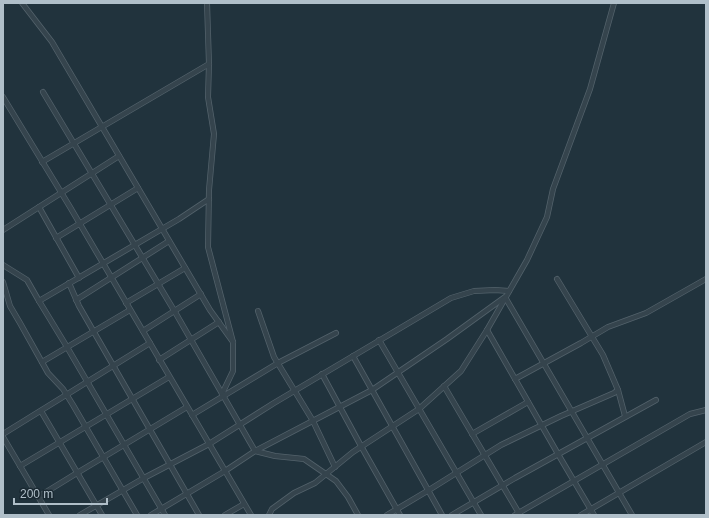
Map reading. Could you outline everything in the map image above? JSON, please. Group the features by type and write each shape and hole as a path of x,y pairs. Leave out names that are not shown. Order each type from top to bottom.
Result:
{"street":[{"path":"22,3 52,42 210,310 233,342"},
{"path":"207,3 209,64 208,97 214,134 209,190 208,247 233,342 233,371 223,395"},
{"path":"269,515 272,509 294,493 315,483 361,446 419,408 460,371 487,330 527,260 546,217 553,189 590,89 614,3"},
{"path":"42,162 209,64"},
{"path":"43,92 174,311 255,451 275,456 304,459 336,481 348,497 358,515"},
{"path":"3,97 80,224 251,515"},
{"path":"3,230 119,156"},
{"path":"56,238 138,188"},
{"path":"39,301 103,264 209,199"},
{"path":"39,207 79,278"},
{"path":"76,300 169,241"},
{"path":"3,265 27,280 165,515"},
{"path":"126,303 185,268"},
{"path":"557,279 604,355 618,390 625,416"},
{"path":"515,379 608,327 646,313 706,280"},
{"path":"3,282 10,306 48,373 67,395 137,515"},
{"path":"70,283 76,300 93,332 199,515"},
{"path":"80,515 143,478 209,444 322,374 451,298 474,291 509,291"},
{"path":"143,331 201,294"},
{"path":"506,297 632,515"},
{"path":"151,515 225,471 255,451 372,390 506,297"},
{"path":"42,362 130,310"},
{"path":"258,311 274,356 313,421 335,467"},
{"path":"159,360 219,322"},
{"path":"487,330 541,426 594,515"},
{"path":"192,415 278,363 336,333"},
{"path":"379,340 481,515"},
{"path":"49,515 3,435 150,343"},
{"path":"353,356 442,515"},
{"path":"322,374 400,515"},
{"path":"20,466 169,377"},
{"path":"444,386 503,485 518,514 690,414 706,410"},
{"path":"387,515 501,445 618,390"},
{"path":"452,515 625,416 656,400"},
{"path":"472,434 528,402"},
{"path":"38,497 187,407"},
{"path":"41,411 102,515"},
{"path":"581,515 706,442"},
{"path":"225,515 244,504"}]}
